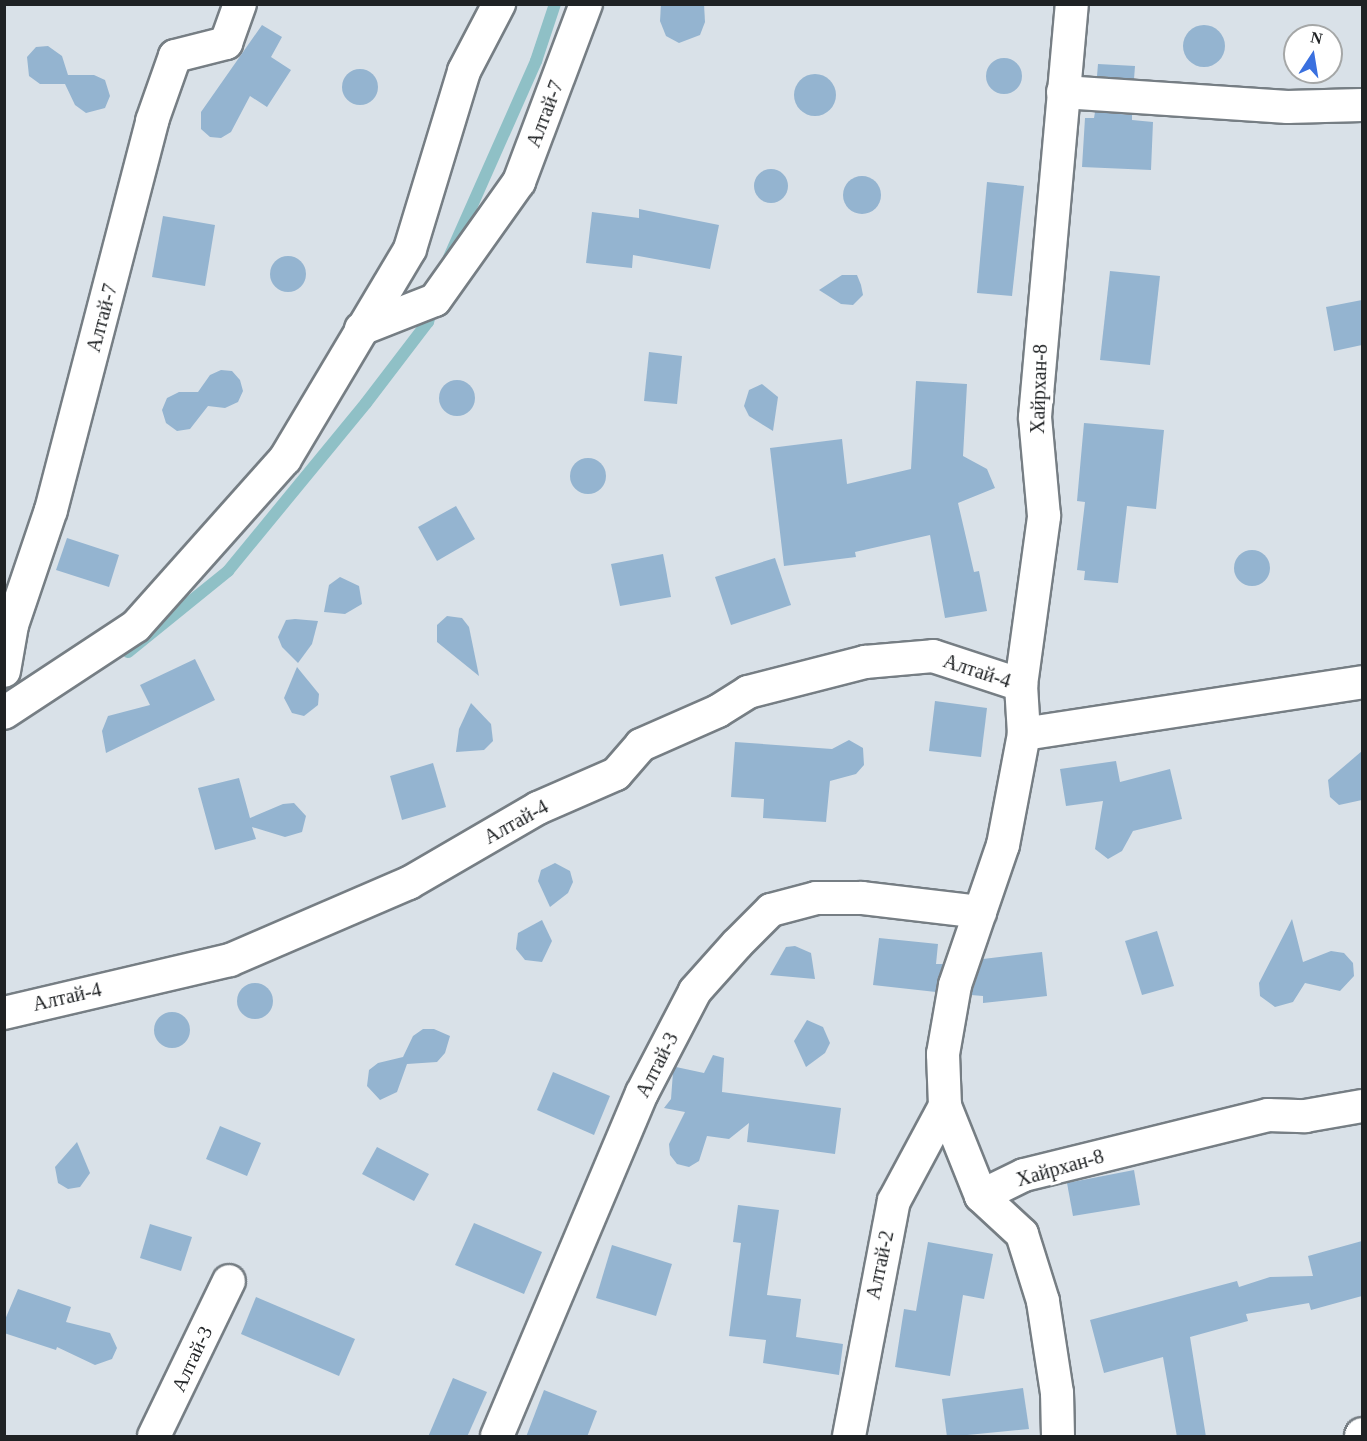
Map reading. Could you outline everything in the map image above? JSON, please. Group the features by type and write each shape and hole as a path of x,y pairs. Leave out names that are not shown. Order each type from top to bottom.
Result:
{"street":[{"name":"Алтай-7","path":"4,671 12,625 51,510 152,121 175,56 226,43 237,21 240,4"},
{"path":"4,713 136,626 285,459 410,249 464,71 500,4"},
{"name":"Алтай-7","path":"361,329 435,300 519,182 586,4"},
{"name":"Хайрхан-8","path":"1021,685 1044,516 1035,417 1072,4"},
{"path":"1063,92 1287,107 1362,105"},
{"name":"Алтай-4","path":"4,1013 230,960 409,883 538,808 616,774 641,745 718,711 748,692 865,662 933,656 1021,685"},
{"path":"1024,734 1362,682"},
{"path":"1021,685 1024,734 1003,845 953,996 943,1054 945,1106 981,1196 1022,1234 1043,1301 1056,1382 1058,1437"},
{"name":"Алтай-3","path":"497,1437 642,1093 696,991 737,944 771,910 816,898 862,898 980,912"},
{"name":"Алтай-2","path":"849,1437 894,1201 945,1106"},
{"name":"Хайрхан-8","path":"981,1196 1024,1174 1268,1115 1305,1116 1362,1106"},
{"name":"Алтай-3","path":"154,1437 229,1281"}],"building":[{"path":"661,4 704,4 705,22 700,35 679,43 666,36 660,21"},
{"path":"262,25 282,37 271,57 291,70 267,107 250,96 231,132 221,138 210,137 201,129 201,112"},
{"path":"1204,25 1212,26 1219,31 1224,38 1224,54 1219,61 1212,66 1204,67 1196,66 1189,61 1184,54 1183,46 1184,38 1189,31 1196,26"},
{"path":"48,46 62,56 68,75 94,75 105,80 110,96 105,108 86,113 75,105 65,84 40,84 29,76 27,57 36,47"},
{"path":"1004,58 1017,63 1022,76 1017,89 1004,94 991,89 986,76 991,63"},
{"path":"1098,64 1135,66 1134,79 1097,76"},
{"path":"360,69 372,75 378,87 372,99 360,105 348,99 342,87 348,75"},
{"path":"815,74 830,80 836,95 830,110 815,116 800,110 794,95 800,80"},
{"path":"1095,112 1132,115 1132,120 1153,122 1151,170 1082,167 1085,118 1094,118"},
{"path":"771,169 783,174 788,186 783,198 771,203 759,198 754,186 759,174"},
{"path":"862,176 869,177 875,182 880,188 880,202 875,208 869,213 862,214 855,213 849,208 844,202 843,195 844,188 849,182 855,177"},
{"path":"987,182 1024,186 1012,296 977,293"},
{"path":"639,209 719,225 710,269 633,255 632,268 586,263 592,212 639,218"},
{"path":"163,216 215,225 205,286 152,277"},
{"path":"288,256 300,262 306,274 300,286 288,292 276,286 270,274 276,262"},
{"path":"1110,271 1160,276 1150,365 1100,360"},
{"path":"842,275 857,275 861,285 863,295 853,305 841,304 819,290"},
{"path":"1362,300 1362,345 1334,351 1326,307"},
{"path":"649,352 682,356 677,404 644,401"},
{"path":"221,370 232,371 240,380 243,391 238,402 225,408 208,406 190,429 177,431 166,423 162,410 167,398 179,392 198,392 210,375"},
{"path":"457,380 470,385 475,398 470,411 457,416 444,411 439,398 444,385"},
{"path":"916,381 967,384 963,456 987,469 995,488 958,503 974,572 979,571 987,611 945,618 930,535 855,552 856,557 784,566 770,448 842,439 847,484 911,469"},
{"path":"762,384 778,397 773,431 749,416 744,406 749,390"},
{"path":"1084,423 1164,430 1156,509 1127,506 1118,583 1084,580 1085,571 1077,570 1085,502 1077,501"},
{"path":"588,458 601,463 606,476 601,489 588,494 575,489 570,476 575,463"},
{"path":"456,506 475,539 437,561 418,527"},
{"path":"67,538 119,555 109,587 56,570"},
{"path":"1252,550 1265,555 1270,568 1265,581 1252,586 1239,581 1234,568 1239,555"},
{"path":"663,554 671,597 620,606 611,564"},
{"path":"775,558 791,605 731,625 715,577"},
{"path":"340,577 359,586 362,604 345,614 324,612 329,585"},
{"path":"447,616 462,618 469,627 479,676 437,642 437,625"},
{"path":"286,620 318,621 312,644 298,663 282,647 278,637"},
{"path":"195,659 215,700 106,753 102,731 108,716 150,705 140,685"},
{"path":"297,667 319,694 318,705 304,716 292,713 284,698"},
{"path":"935,701 987,708 981,757 929,751"},
{"path":"471,703 491,724 493,741 484,750 456,752 459,729"},
{"path":"849,740 863,748 864,765 856,774 830,781 826,822 763,818 764,799 731,797 735,742 832,749"},
{"path":"1362,751 1362,800 1339,805 1330,797 1328,780"},
{"path":"1116,761 1120,782 1170,769 1182,819 1133,831 1122,851 1108,859 1095,849 1103,801 1066,806 1060,769"},
{"path":"433,763 446,807 402,820 390,776"},
{"path":"239,778 250,818 283,804 294,803 306,816 302,832 285,837 252,827 256,839 215,850 198,788"},
{"path":"555,863 570,871 573,882 568,893 550,907 538,881 541,870"},
{"path":"1292,919 1303,962 1331,951 1344,953 1353,963 1354,976 1340,991 1305,983 1293,1002 1275,1007 1260,996 1259,983"},
{"path":"542,920 552,941 542,962 525,960 516,949 518,933"},
{"path":"1157,931 1174,986 1142,995 1125,941"},
{"path":"879,938 938,944 936,964 943,964 936,992 873,985"},
{"path":"795,946 811,953 815,979 770,975 786,947"},
{"path":"1042,952 1047,996 983,1003 983,996 971,995 983,959"},
{"path":"255,983 268,988 273,1001 268,1014 255,1019 242,1014 237,1001 242,988"},
{"path":"172,1012 185,1017 190,1030 185,1043 172,1048 159,1043 154,1030 159,1017"},
{"path":"807,1020 823,1027 830,1043 825,1053 806,1067 794,1041"},
{"path":"423,1029 434,1029 450,1036 445,1053 437,1062 407,1064 397,1092 380,1100 367,1086 369,1070 378,1063 403,1057 413,1036"},
{"path":"713,1055 724,1058 722,1092 841,1108 835,1154 747,1142 749,1123 729,1139 707,1136 699,1161 689,1167 677,1164 670,1155 669,1144 685,1112 664,1108 671,1099 673,1072 676,1067 704,1073"},
{"path":"553,1072 610,1096 594,1135 537,1110"},
{"path":"220,1126 261,1143 247,1176 206,1159"},
{"path":"77,1142 90,1173 80,1187 68,1189 58,1183 55,1167"},
{"path":"377,1147 429,1174 414,1201 362,1174"},
{"path":"1134,1170 1140,1205 1073,1216 1067,1183"},
{"path":"738,1205 779,1210 767,1295 801,1299 796,1337 843,1344 839,1375 763,1363 766,1340 729,1336 741,1243 733,1242"},
{"path":"474,1223 542,1252 524,1294 455,1265"},
{"path":"150,1224 192,1237 181,1271 140,1258"},
{"path":"1362,1241 1362,1296 1311,1310 1309,1303 1246,1314 1248,1321 1190,1337 1206,1437 1177,1437 1163,1357 1104,1373 1090,1320 1237,1281 1239,1287 1270,1277 1313,1276 1308,1256"},
{"path":"928,1242 993,1254 984,1299 963,1295 950,1376 895,1367 904,1309 916,1311"},
{"path":"612,1245 672,1264 656,1316 596,1298"},
{"path":"18,1289 71,1307 66,1322 110,1333 117,1348 112,1359 95,1365 57,1347 56,1350 4,1333 4,1322"},
{"path":"256,1297 355,1339 339,1376 241,1334"},
{"path":"453,1378 487,1392 467,1437 428,1437"},
{"path":"1023,1388 1029,1429 947,1437 942,1399"},
{"path":"544,1390 597,1411 587,1437 526,1437"}],"waterway":[{"path":"443,271 536,61 555,4"},
{"path":"128,652 228,571 366,403 428,322 433,305"}]}
